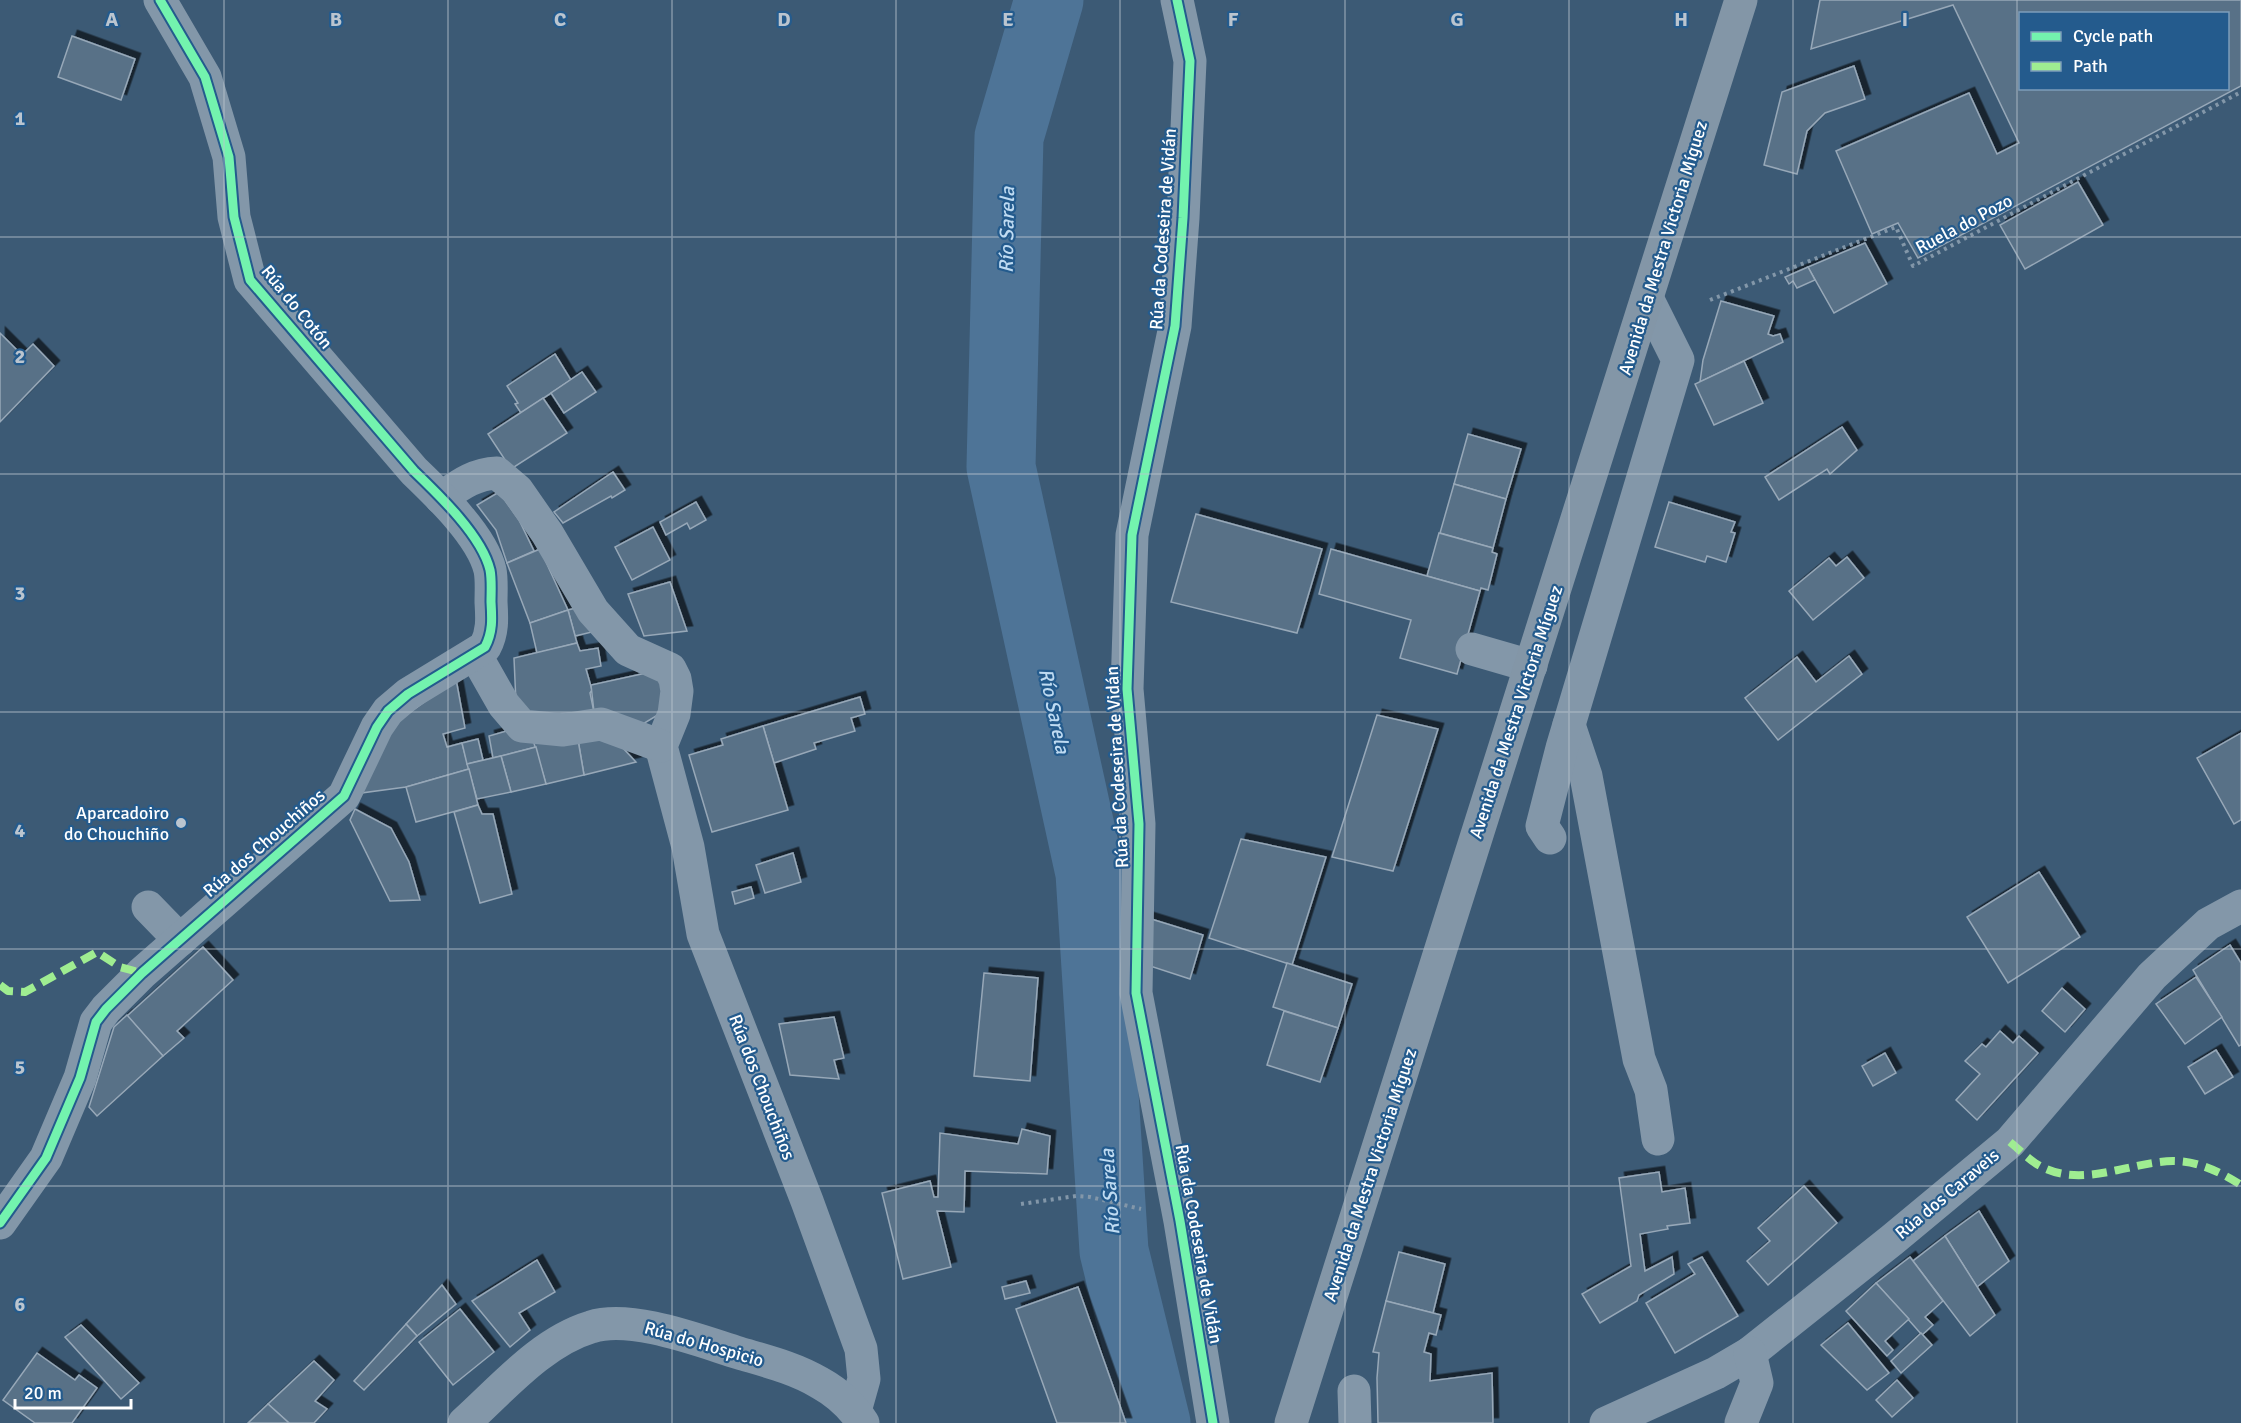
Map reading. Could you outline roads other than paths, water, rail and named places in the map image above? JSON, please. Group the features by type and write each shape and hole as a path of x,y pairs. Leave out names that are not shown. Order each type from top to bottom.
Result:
{"main road":[{"name":"Avenida da Mestra Victoria Míguez","path":"1291,1423 1741,0"}],"street":[{"name":"Rúa do Cotón","path":"160,0 205,77 229,157 234,217 250,280 414,471 441,498"},
{"name":"Rúa da Codeseira de Vidán","path":"1177,0 1190,61 1184,218 1175,326 1139,490 1132,535 1127,689 1139,824 1136,993 1180,1221 1213,1423"},
{"path":"1550,838 1542,826 1569,725 1678,360 1647,298"},
{"path":"441,498 469,479 497,472 517,490 547,533 593,611 628,650 669,669 675,680 677,691 674,714 661,746 601,724 563,730 522,726 504,705 475,654"},
{"name":"Rúa dos Chouchiños","path":"0,1223 46,1158 80,1078 96,1022 106,1008 344,796 377,727 388,711 408,694 485,647 490,638 492,625 490,571 476,540 441,498"},
{"path":"1472,649 1531,666"},
{"path":"1569,725 1586,776 1639,1059 1651,1089 1658,1139"},
{"name":"Rúa dos Chouchiños","path":"661,746 688,847 703,934 861,1348 864,1378 859,1417"},
{"name":"Rúa dos Caraveis","path":"1606,1423 1716,1373 1750,1353 2010,1142 2152,976 2208,924 2241,906"},
{"path":"148,907 180,940"},
{"name":"Rúa do Hospicio","path":"464,1423 558,1342 594,1326 612,1324 630,1324 679,1335 790,1369 820,1382 840,1396 859,1417"},
{"path":"1741,1423 1757,1383 1750,1353"},
{"path":"1354,1391 1355,1423"}],"waterway":[{"name":"Río Sarela","path":"1049,0 1009,137 1001,467 1090,873 1114,1251 1156,1423"}],"place":[{"name":"Aparcadoiro do Chouchiño","path":"181,823"}]}
